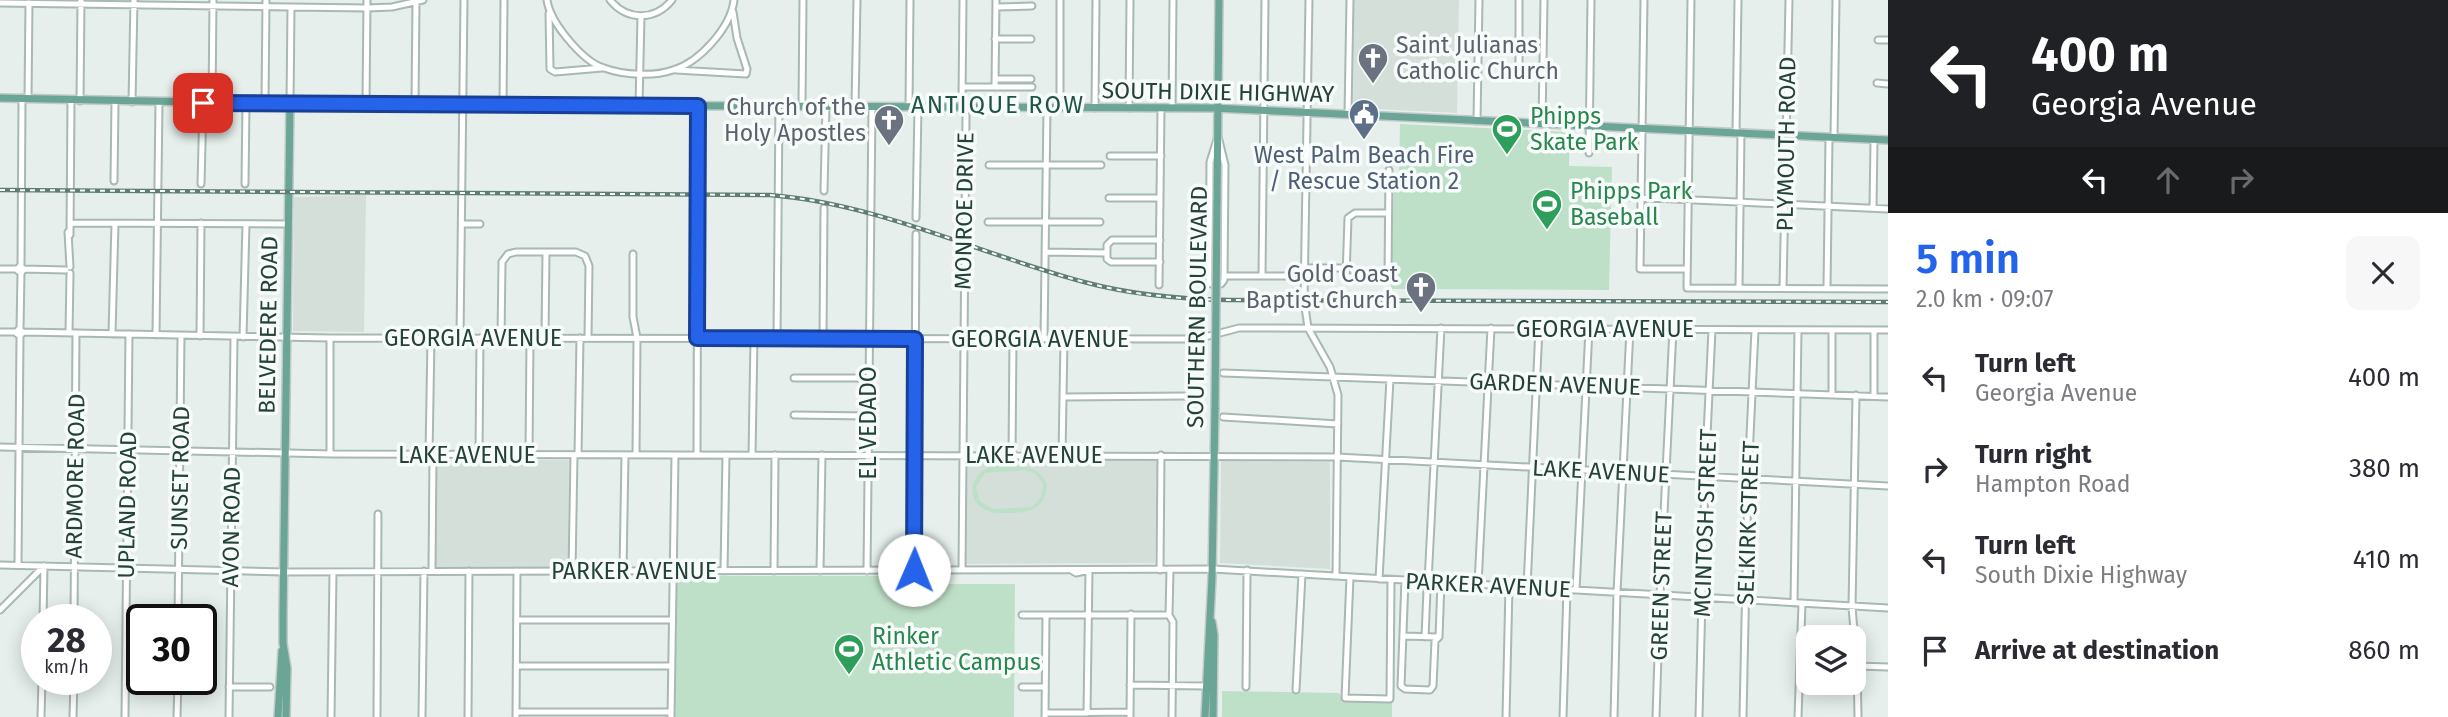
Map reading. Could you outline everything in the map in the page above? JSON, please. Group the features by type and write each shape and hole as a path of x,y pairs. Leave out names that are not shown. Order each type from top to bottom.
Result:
{"main road":[{"name":"SOUTHERN BOULEVARD","path":"1205,717 1213,569 1219,0"},
{"name":"SOUTH DIXIE HIGHWAY","path":"0,98 265,104 1218,108 1888,140"},
{"name":"BELVEDERE ROAD","path":"278,717 279,667 283,643 290,104"},
{"name":"SOUTHERN BOULEVARD","path":"1210,614 1214,635 1213,717"},
{"name":"BELVEDERE ROAD","path":"283,643 287,667 286,717"},
{"path":"1206,686 1213,707"}],"street":[{"path":"316,0 316,8"},
{"path":"366,104 367,0"},
{"path":"460,338 464,0"},
{"path":"503,105 504,0"},
{"path":"547,0 550,69 555,72 603,68 640,74 675,70 746,74 747,69 737,38 734,0"},
{"path":"610,0 621,11 641,16 658,12 672,0"},
{"path":"802,106 803,0"},
{"path":"855,107 857,0"},
{"path":"910,0 916,218"},
{"name":"MONROE DRIVE","path":"962,570 963,0"},
{"path":"1060,0 1060,107"},
{"path":"1095,108 1096,0"},
{"path":"1129,108 1130,0"},
{"path":"1172,108 1173,0"},
{"path":"1262,276 1265,0"},
{"path":"1308,0 1305,312 1308,328 1334,377 1338,395 1336,576"},
{"path":"1348,114 1350,0"},
{"path":"1477,121 1479,0"},
{"path":"1519,0 1519,66 1530,75 1538,73 1543,67"},
{"path":"1542,124 1544,0"},
{"path":"1589,153 1591,0"},
{"path":"1644,0 1640,268 1687,269"},
{"path":"1692,0 1687,288 1888,289"},
{"path":"1738,0 1739,288"},
{"name":"PLYMOUTH ROAD","path":"1783,288 1789,0"},
{"path":"1826,288 1836,0"},
{"path":"0,3 213,3 266,4 291,8 392,8 419,1 415,105"},
{"path":"18,565 21,269 29,2"},
{"path":"80,101 81,2"},
{"path":"132,102 134,3"},
{"path":"212,103 213,3"},
{"path":"265,104 266,4"},
{"path":"995,86 996,4 1032,6"},
{"name":"BELVEDERE ROAD","path":"290,104 291,8"},
{"path":"549,10 570,43 603,68"},
{"path":"675,70 712,43 733,12"},
{"path":"639,106 641,16"},
{"path":"995,39 1031,39"},
{"path":"1878,40 1888,40"},
{"path":"995,79 1031,79"},
{"path":"1877,83 1888,84"},
{"path":"962,87 1032,87"},
{"path":"69,333 71,101"},
{"path":"114,181 115,101"},
{"path":"156,335 155,225 159,102"},
{"path":"201,184 203,103"},
{"path":"245,184 246,103"},
{"path":"697,455 698,106"},
{"path":"777,339 779,106"},
{"path":"824,191 826,107"},
{"name":"EL VEDADO","path":"867,570 872,107"},
{"path":"1044,339 1047,107"},
{"path":"1159,285 1161,108"},
{"path":"1218,136 1225,165 1224,276 1221,284 1210,283 1210,162 1218,136"},
{"path":"1873,208 1874,140"},
{"path":"1110,156 1161,156"},
{"path":"989,165 1101,165"},
{"path":"1388,213 1355,213 1348,218 1346,277 1388,277 1389,170"},
{"path":"1609,196 1888,209"},
{"path":"1109,198 1160,198"},
{"path":"823,339 824,208"},
{"path":"988,222 1100,222"},
{"path":"70,223 288,224"},
{"path":"112,334 113,223"},
{"path":"200,336 201,223"},
{"path":"243,337 244,223"},
{"path":"462,224 480,224"},
{"path":"914,570 916,234"},
{"path":"1160,240 1112,240 1107,243 1107,259 1111,262 1160,262"},
{"path":"501,338 502,265 506,256 516,252 579,252 587,258 588,338"},
{"path":"545,338 546,252"},
{"path":"1045,253 1107,253"},
{"path":"633,254 633,317 637,338 635,455"},
{"path":"1305,268 1346,268"},
{"path":"0,269 68,270"},
{"path":"1224,276 1305,276"},
{"name":"GEORGIA AVENUE","path":"0,331 287,338 1197,339 1239,328 1888,330"},
{"path":"1429,582 1441,328"},
{"path":"1478,584 1491,328"},
{"path":"1527,587 1539,328"},
{"path":"1576,590 1589,329"},
{"path":"1614,717 1617,592 1630,329"},
{"name":"GREEN STREET","path":"1657,717 1673,329"},
{"name":"MCINTOSH STREET","path":"1699,717 1712,330"},
{"name":"SELKIRK STREET","path":"1743,717 1748,479 1755,330"},
{"path":"1794,603 1798,330"},
{"path":"1832,330 1832,394"},
{"path":"1874,330 1874,396"},
{"name":"ARDMORE ROAD","path":"74,604 76,333"},
{"name":"UPLAND ROAD","path":"125,717 129,334"},
{"name":"SUNSET ROAD","path":"178,604 181,335"},
{"name":"AVON ROAD","path":"229,717 234,337"},
{"path":"330,338 330,454"},
{"path":"431,338 432,571"},
{"path":"479,455 480,338"},
{"path":"529,455 530,338"},
{"path":"572,571 580,338"},
{"path":"752,455 754,338"},
{"path":"1012,455 1013,339"},
{"path":"1062,455 1064,339"},
{"name":"GARDEN AVENUE","path":"1223,373 1888,397"},
{"path":"794,378 869,378"},
{"path":"1379,579 1390,379"},
{"path":"1854,625 1856,395"},
{"path":"1063,397 1188,397"},
{"path":"794,415 868,416"},
{"path":"1223,417 1338,424"},
{"name":"LAKE AVENUE","path":"0,447 431,455 1337,457 1888,486"},
{"path":"623,571 625,455"},
{"path":"517,571 516,715 671,714 675,455"},
{"path":"724,571 726,455"},
{"path":"774,571 775,455"},
{"path":"820,571 822,455"},
{"path":"1160,570 1161,455"},
{"path":"377,717 379,514"},
{"name":"PARKER AVENUE","path":"0,565 178,569 186,573 196,569 284,572 1213,569 1888,608"},
{"path":"0,610 44,566"},
{"path":"43,604 44,566"},
{"path":"1087,713 1089,570"},
{"path":"1170,570 1169,615 1173,622 1172,717"},
{"path":"1245,687 1247,570"},
{"path":"422,717 424,571"},
{"path":"468,717 469,571"},
{"path":"331,717 333,572"},
{"path":"1296,690 1302,574"},
{"path":"1350,577 1345,698 1390,699 1391,580"},
{"path":"1405,580 1401,686 1405,689 1430,690 1433,686 1435,641 1439,637 1441,582"},
{"path":"1506,717 1509,586"},
{"path":"1424,637 1427,590"},
{"path":"1563,717 1567,590"},
{"path":"1798,717 1802,603"},
{"path":"1046,615 1045,715 1130,715 1131,614"},
{"path":"1022,615 1169,615"},
{"path":"517,620 671,620"},
{"path":"1403,636 1439,637"},
{"path":"517,666 671,666"},
{"path":"1866,666 1888,667"},
{"path":"1130,685 1206,686"},
{"path":"229,687 270,687"},
{"path":"1022,687 1045,687"},
{"path":"41,717 42,695"},
{"path":"73,717 74,695"},
{"path":"177,717 178,695"},
{"path":"1858,695 1858,717"}],"shaded area":[{"path":"1354,0 1459,0 1457,113 1353,108"},
{"path":"366,195 364,332 293,331 294,197"},
{"path":"437,460 569,460 568,567 436,568"},
{"path":"967,460 1157,460 1155,563 966,564"},
{"path":"1221,461 1330,462 1330,569 1220,563"}],"green space":[{"path":"1400,124 1570,132 1569,166 1612,167 1609,290 1391,289 1394,180 1399,171"},
{"path":"992,466 1024,466 1037,471 1047,484 1044,499 1036,508 1024,512 998,513 985,510 976,503 972,491 976,478","holes":["1025,470 1036,474 1043,484 1041,497 1032,507 993,509 980,501 976,487 985,473"]},
{"name":"Rinker Athletic Campus","path":"678,576 931,576 932,584 1015,584 1014,717 674,717 674,579"},
{"path":"1222,691 1339,693 1342,699 1392,701 1392,717 1222,717"}],"railway":[{"path":"0,190 770,195 851,208 1084,282 1174,297 1228,300 1888,302"}],"place":[{"name":"Saint Julianas Catholic Church","path":"1373,85"},
{"name":"West Palm Beach Fire / Rescue Station 2","path":"1364,141"},
{"name":"Church of the Holy Apostles","path":"889,147"},
{"name":"Phipps Skate Park","path":"1507,156"},
{"name":"Phipps Park Baseball","path":"1547,231"},
{"name":"Gold Coast Baptist Church","path":"1421,314"},
{"name":"Rinker Athletic Campus","path":"849,676"}],"district":[{"name":"ANTIQUE ROW","path":"998,105"}],"route":[{"path":"203,103 698,106 697,338 915,339 914,570"}]}
